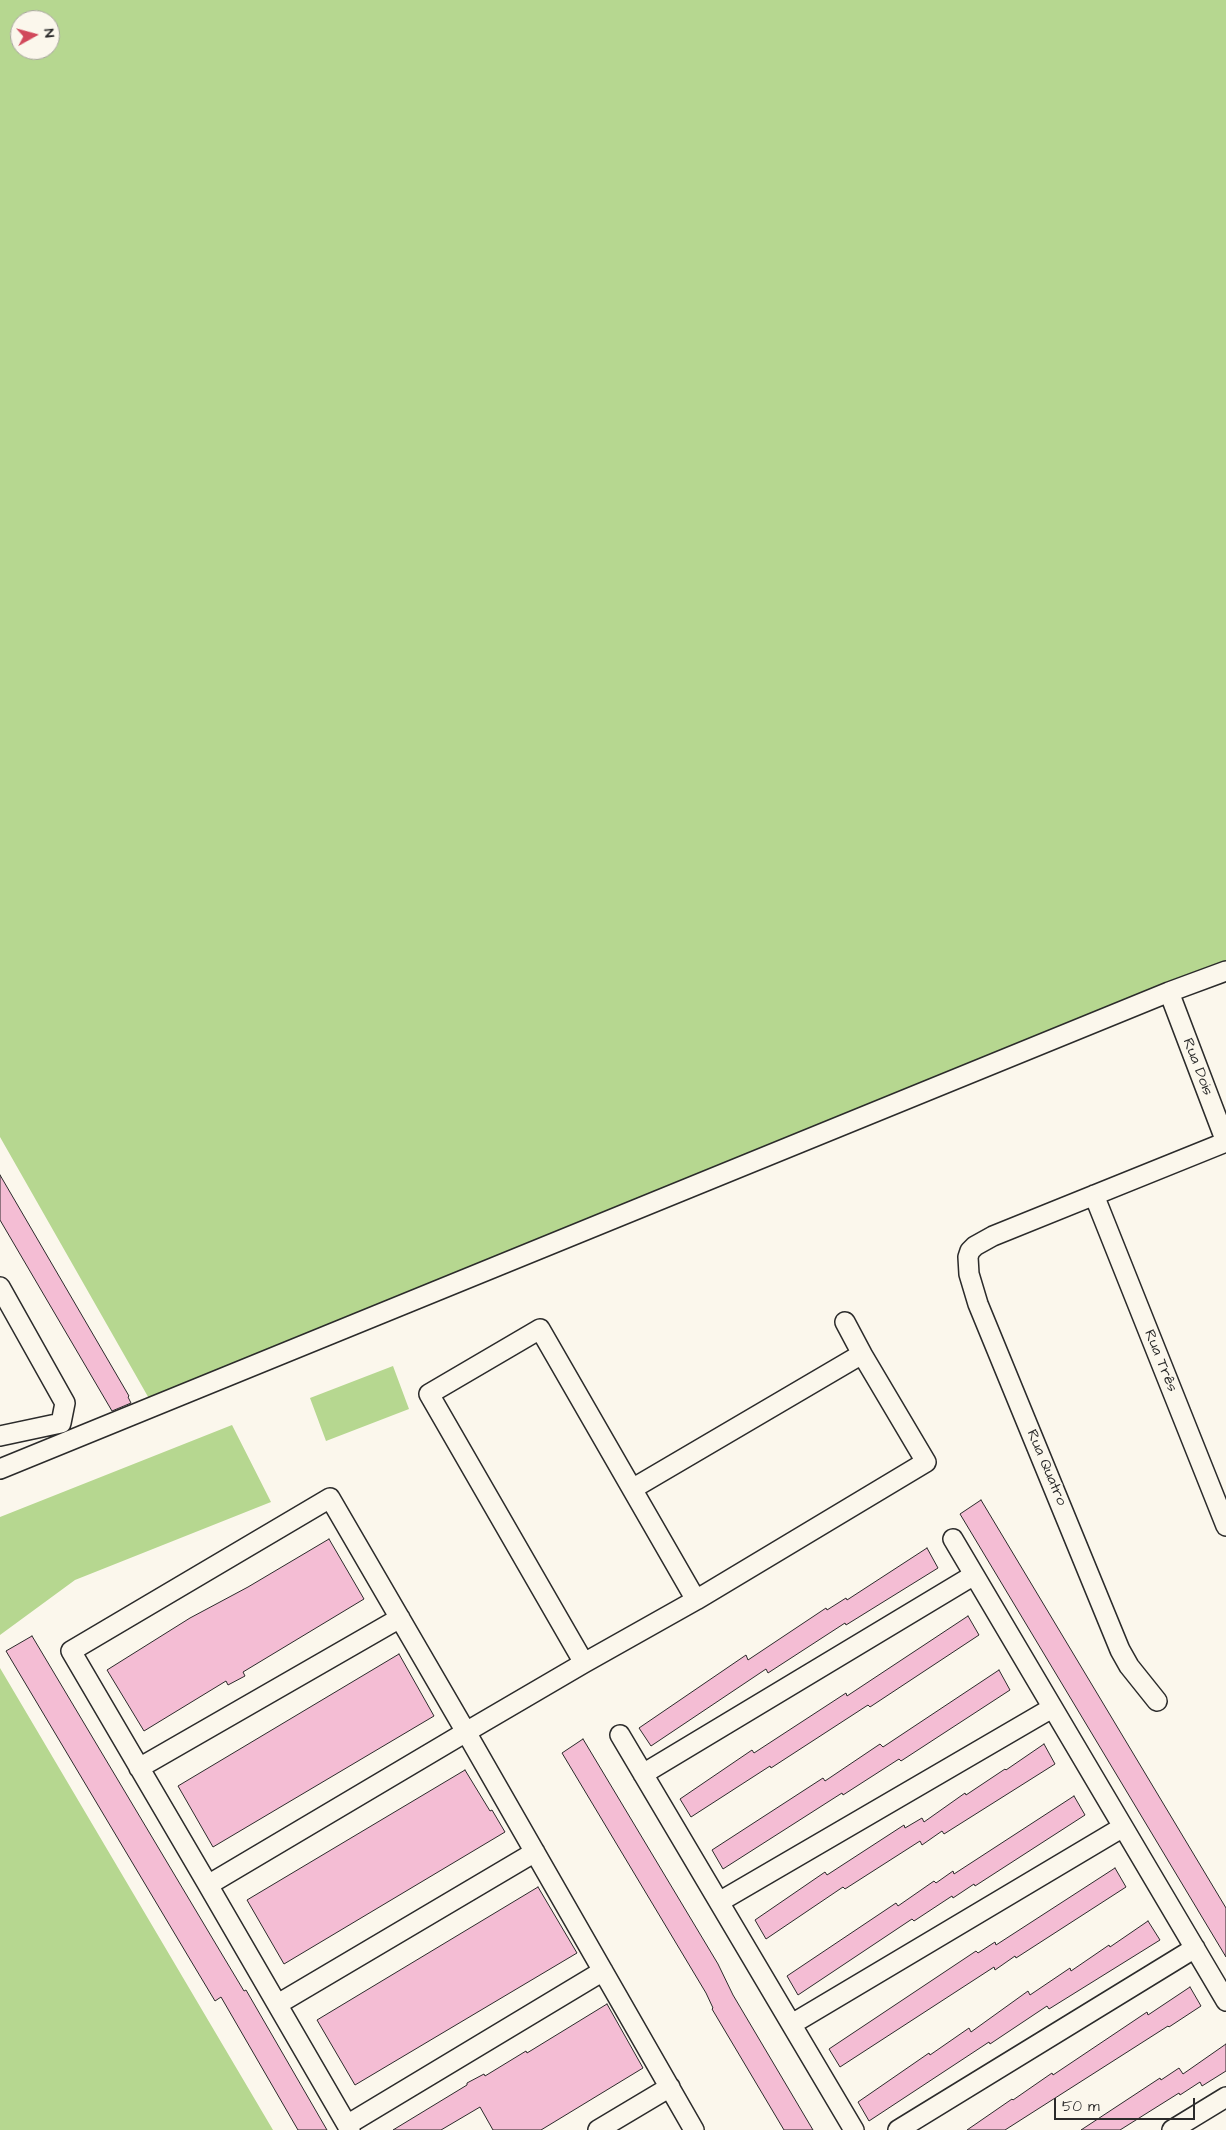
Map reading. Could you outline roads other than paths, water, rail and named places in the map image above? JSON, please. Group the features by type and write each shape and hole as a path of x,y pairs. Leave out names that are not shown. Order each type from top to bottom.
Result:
{"street":[{"path":"0,1469 1169,992 1226,971"},
{"name":"Rua Dois","path":"1169,992 1226,1142"},
{"path":"1094,1195 1226,1142"},
{"name":"Rua Quatro","path":"1094,1195 993,1236 974,1246 970,1251 968,1266 975,1295 1120,1650 1129,1666 1157,1701"},
{"name":"Rua Três","path":"1094,1195 1226,1526"},
{"path":"0,1287 65,1403 61,1423 0,1436"},
{"path":"208,1886 466,1732 696,1600 926,1462 845,1322"},
{"path":"584,1663 429,1394 540,1329 696,1600"},
{"path":"632,1489 862,1354"},
{"path":"603,1970 349,2127 71,1651 330,1498 466,1732 603,1970 694,2130"},
{"path":"953,1539 1226,2001"},
{"path":"643,1774 974,1575"},
{"path":"139,1768 400,1618"},
{"path":"719,1902 1052,1708"},
{"path":"620,1735 854,2130"},
{"path":"792,2024 1123,1827"},
{"path":"278,2004 535,1852"},
{"path":"898,2130 1195,1948"},
{"path":"598,2130 670,2087"},
{"path":"1172,2130 1226,2097"}]}
